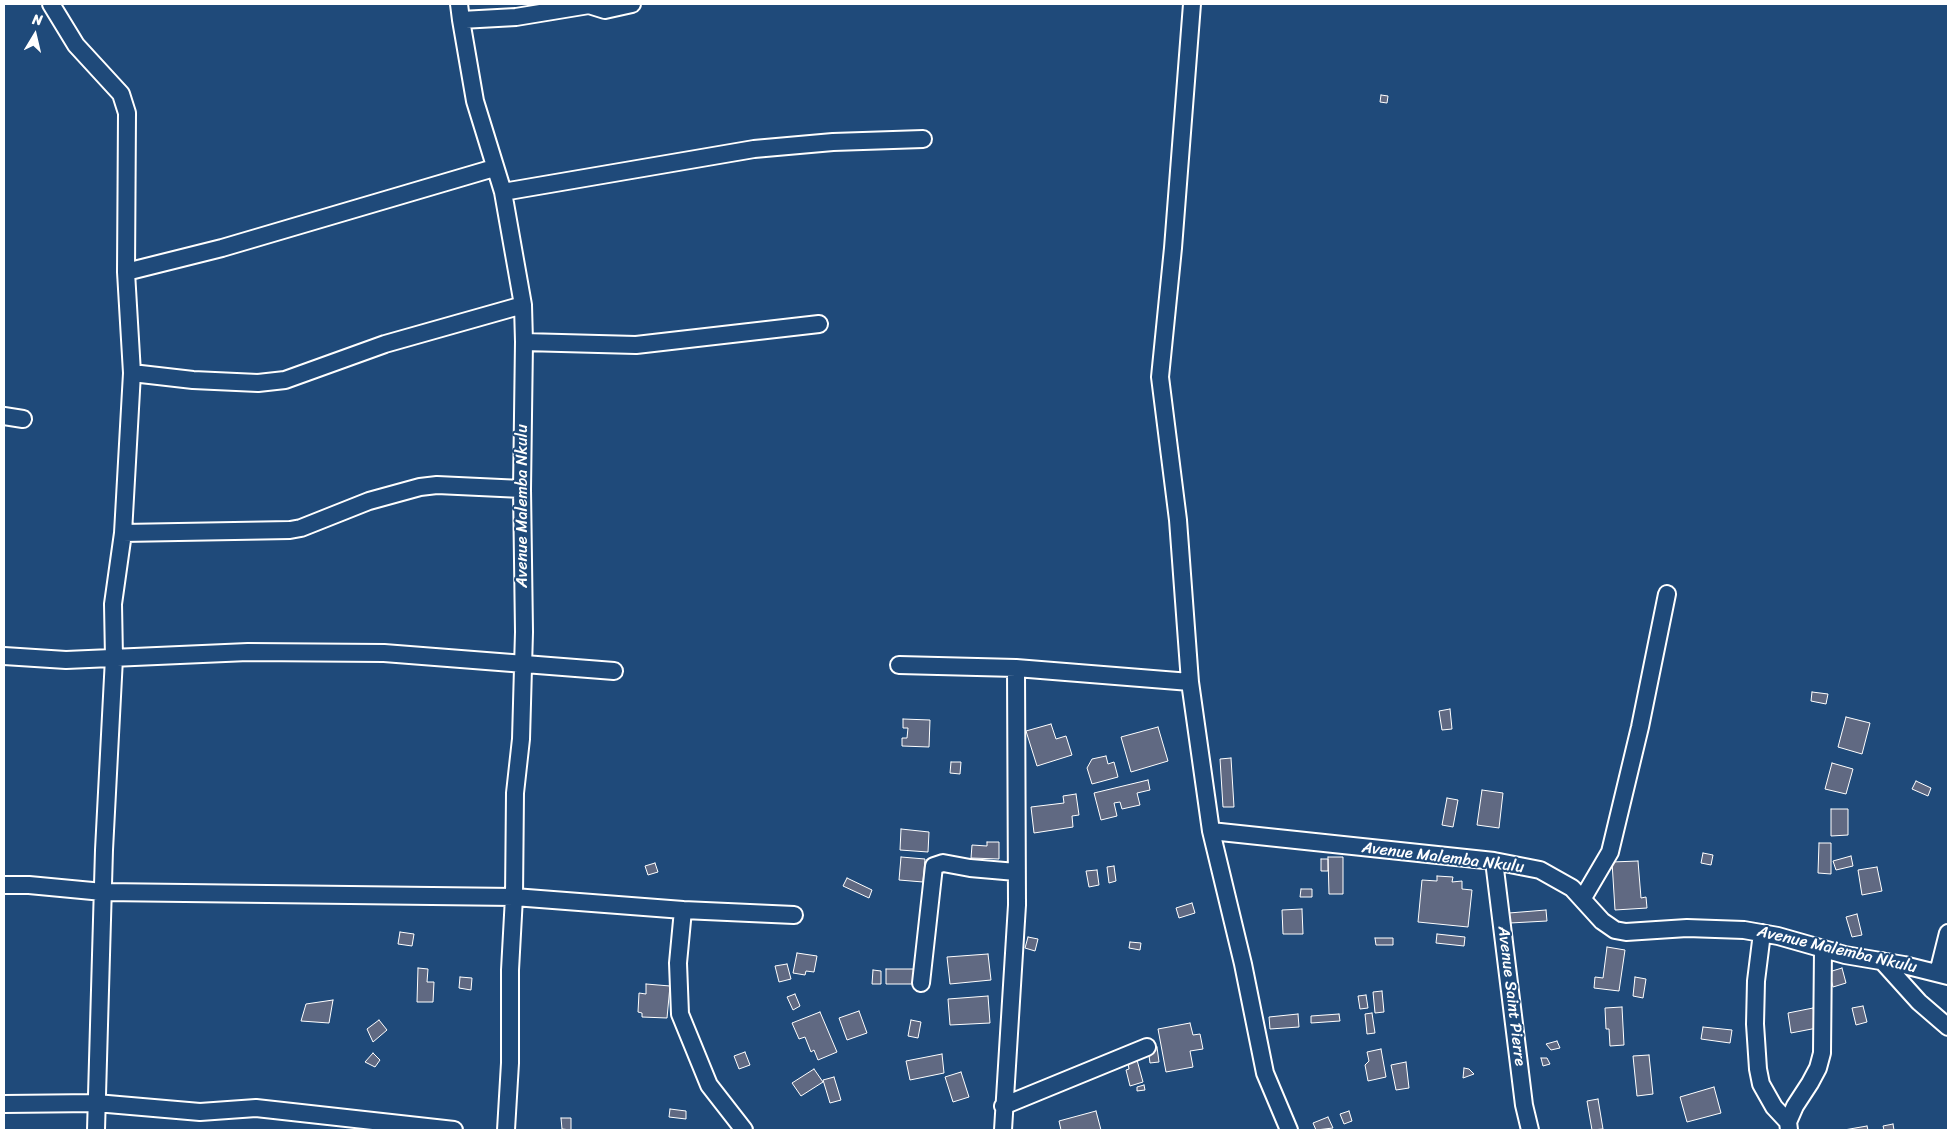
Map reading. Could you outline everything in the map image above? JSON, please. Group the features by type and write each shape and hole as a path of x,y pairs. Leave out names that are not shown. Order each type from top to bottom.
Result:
{"street":[{"path":"51,4 76,45 100,75 114,85 124,101 127,113 126,272 132,373 123,533 113,604 114,658 103,892 96,1130"},
{"path":"460,12 516,17 589,4 605,10 632,4"},
{"path":"1192,4 1174,248 1160,377 1178,520 1190,682 1211,831 1243,964 1265,1074 1289,1130"},
{"name":"Avenue Malemba Nkulu","path":"460,12 475,101 494,168 503,192 523,305 522,489 524,558 521,739 514,822 514,897 510,970 510,1063 506,1130"},
{"path":"503,192 754,150 833,142 923,139"},
{"path":"126,272 222,248 494,168"},
{"path":"132,373 193,380 258,384 285,380 385,344 523,305"},
{"path":"524,342 636,345 819,324"},
{"path":"4,416 23,419"},
{"path":"123,533 290,530 301,528 369,501 420,487 437,485 522,489"},
{"path":"1583,898 1603,867 1612,844 1640,727 1668,594"},
{"path":"4,656 66,660 248,652 384,653 614,671"},
{"path":"899,665 1016,668 1190,682"},
{"path":"1003,1130 1003,1106 1016,942 1016,668"},
{"name":"Avenue Malemba Nkulu","path":"1211,831 1494,861 1540,870 1551,875 1583,898 1602,921 1615,930 1632,932 1687,928 1762,933 1943,974"},
{"name":"Avenue Saint Pierre","path":"1494,861 1524,1105 1530,1130"},
{"path":"921,983 929,931 934,866 943,862 970,868 1016,872"},
{"path":"4,885 29,885 103,892 514,897 683,910 794,915"},
{"path":"683,910 678,962 680,1014 709,1085 744,1130"},
{"path":"1762,933 1757,973 1755,1024 1758,1069 1762,1084 1774,1107 1788,1126"},
{"path":"1943,974 1948,933"},
{"path":"1788,1126 1795,1106 1818,1068 1822,1053 1822,948"},
{"path":"1882,961 1919,1002 1948,1027"},
{"path":"1003,1106 1147,1047"},
{"path":"4,1104 96,1103 200,1112 256,1108 286,1110 350,1120 454,1130"}],"building":[{"path":"1381,95 1388,96 1387,103 1380,102"},
{"path":"1812,692 1828,694 1826,704 1811,701"},
{"path":"1450,709 1452,729 1442,730 1439,711"},
{"path":"1846,717 1870,723 1862,754 1838,747"},
{"path":"903,719 930,720 929,747 902,746 902,738 907,738 908,728 903,728"},
{"path":"1051,724 1056,739 1066,736 1072,755 1037,766 1026,731"},
{"path":"1158,727 1168,761 1131,772 1121,737"},
{"path":"1106,756 1108,764 1114,762 1118,777 1092,784 1087,768 1092,759"},
{"path":"1231,758 1234,807 1223,807 1220,759"},
{"path":"951,762 961,762 960,774 950,773"},
{"path":"1832,763 1853,769 1846,794 1825,789"},
{"path":"1148,780 1150,790 1137,793 1140,805 1122,809 1120,802 1114,803 1117,816 1101,820 1094,793"},
{"path":"1916,781 1931,788 1928,796 1912,789"},
{"path":"1482,790 1503,793 1499,828 1477,825"},
{"path":"1076,794 1079,815 1072,816 1073,827 1034,833 1031,807 1064,803 1063,796"},
{"path":"1447,798 1458,800 1453,827 1442,825"},
{"path":"1831,809 1848,809 1848,835 1831,836"},
{"path":"901,829 929,832 928,852 900,850"},
{"path":"987,842 999,842 999,859 971,858 972,845 987,846"},
{"path":"1819,843 1831,843 1831,874 1818,873"},
{"path":"1703,853 1713,855 1711,865 1701,863"},
{"path":"1851,856 1853,866 1836,870 1833,861"},
{"path":"901,857 925,859 923,882 899,880"},
{"path":"1328,857 1343,857 1343,894 1329,894"},
{"path":"1321,859 1328,859 1328,871 1321,871"},
{"path":"1638,861 1641,898 1646,897 1647,908 1615,910 1612,862"},
{"path":"655,863 658,872 648,875 645,866"},
{"path":"1114,866 1116,881 1109,883 1107,867"},
{"path":"1877,867 1882,891 1862,895 1858,870"},
{"path":"1097,870 1099,885 1089,887 1086,871"},
{"path":"1437,876 1453,877 1452,882 1462,881 1462,889 1472,890 1468,927 1418,922 1422,880 1437,881"},
{"path":"847,878 872,890 869,898 843,886"},
{"path":"1301,889 1312,889 1312,897 1300,897"},
{"path":"1192,903 1195,913 1179,918 1176,908"},
{"path":"1302,909 1303,934 1283,934 1282,910"},
{"path":"1546,910 1547,921 1510,923 1509,913"},
{"path":"1857,914 1862,935 1852,937 1846,917"},
{"path":"400,932 414,934 412,946 398,944"},
{"path":"1437,934 1465,937 1464,946 1436,943"},
{"path":"1028,937 1038,939 1035,951 1025,948"},
{"path":"1375,938 1393,938 1393,945 1376,945"},
{"path":"1130,942 1141,943 1140,950 1129,948"},
{"path":"1607,947 1625,950 1619,991 1594,988 1595,977 1603,978"},
{"path":"797,953 817,956 814,972 806,971 805,975 793,973"},
{"path":"988,954 991,980 950,984 947,957"},
{"path":"787,964 791,979 779,982 775,966"},
{"path":"418,968 428,969 427,982 434,982 433,1002 417,1002"},
{"path":"1842,968 1846,983 1833,987 1829,972"},
{"path":"886,969 914,969 914,984 886,984"},
{"path":"873,970 881,971 881,984 872,984"},
{"path":"460,977 472,978 471,990 459,988"},
{"path":"1635,977 1646,979 1643,998 1633,996"},
{"path":"646,984 670,986 667,1018 642,1017 642,1013 638,1012 639,993 646,994"},
{"path":"1382,991 1384,1012 1375,1013 1373,992"},
{"path":"795,994 800,1006 793,1010 787,997"},
{"path":"1366,995 1368,1008 1360,1009 1358,996"},
{"path":"988,996 990,1023 950,1025 948,999"},
{"path":"333,1000 329,1023 301,1021 306,1004"},
{"path":"1863,1006 1867,1022 1856,1025 1852,1008"},
{"path":"1622,1007 1624,1045 1610,1046 1609,1029 1606,1029 1605,1008"},
{"path":"1813,1008 1817,1028 1791,1033 1788,1013"},
{"path":"859,1011 867,1033 847,1040 839,1018"},
{"path":"820,1012 837,1052 818,1060 814,1050 811,1052 805,1037 799,1039 792,1023"},
{"path":"1372,1013 1375,1033 1367,1034 1365,1014"},
{"path":"1298,1014 1299,1027 1270,1029 1269,1017"},
{"path":"1339,1014 1340,1021 1311,1023 1311,1016"},
{"path":"379,1020 387,1030 373,1042 367,1029"},
{"path":"911,1020 921,1022 918,1038 908,1036"},
{"path":"1190,1023 1193,1035 1200,1034 1203,1049 1190,1051 1193,1067 1166,1072 1158,1029"},
{"path":"1703,1027 1732,1030 1730,1043 1701,1039"},
{"path":"1557,1041 1560,1048 1551,1050 1546,1044"},
{"path":"1157,1047 1159,1062 1150,1063 1148,1048"},
{"path":"1381,1049 1386,1077 1368,1081 1365,1065 1369,1061 1367,1052"},
{"path":"745,1052 750,1065 739,1069 734,1056"},
{"path":"373,1053 380,1060 375,1067 365,1062"},
{"path":"942,1054 944,1073 910,1080 906,1061"},
{"path":"1649,1055 1653,1094 1637,1096 1633,1056"},
{"path":"1541,1058 1547,1058 1550,1064 1543,1066"},
{"path":"1137,1060 1143,1082 1130,1086 1126,1070 1129,1069 1128,1063"},
{"path":"1406,1062 1409,1088 1396,1090 1391,1065"},
{"path":"1464,1068 1469,1069 1474,1074 1463,1078"},
{"path":"814,1069 823,1082 801,1096 792,1083"},
{"path":"961,1072 969,1097 953,1102 945,1077"},
{"path":"834,1077 841,1100 830,1103 823,1080"},
{"path":"1144,1085 1145,1090 1137,1091 1137,1087"},
{"path":"1714,1087 1721,1113 1687,1122 1680,1097"},
{"path":"1598,1099 1603,1129 1592,1130 1587,1101"},
{"path":"670,1109 686,1111 686,1119 669,1117"},
{"path":"1096,1111 1101,1130 1061,1130 1059,1121"},
{"path":"1349,1111 1352,1121 1344,1124 1340,1114"},
{"path":"1328,1117 1333,1128 1316,1130 1313,1123"},
{"path":"561,1118 571,1118 571,1130 562,1129"},
{"path":"1893,1124 1894,1130 1884,1130 1883,1126"},
{"path":"1867,1126 1868,1130 1844,1130"}]}
